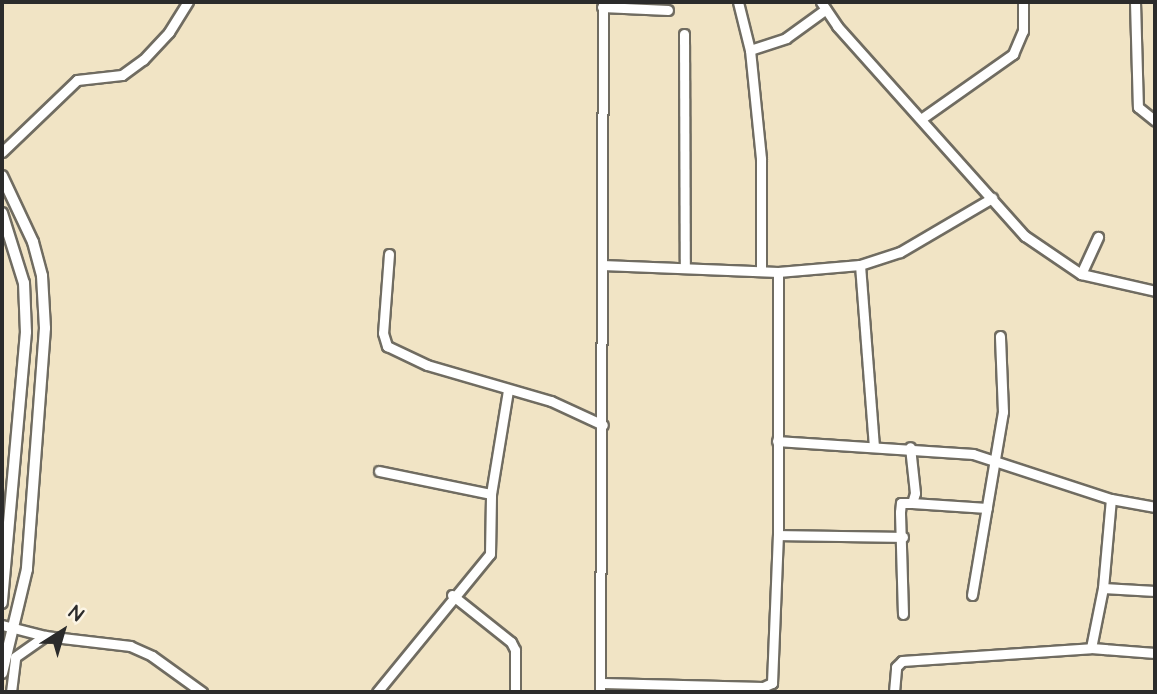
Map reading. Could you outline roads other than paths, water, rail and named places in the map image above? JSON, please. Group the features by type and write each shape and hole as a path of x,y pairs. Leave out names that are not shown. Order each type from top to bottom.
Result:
{"main road":[{"path":"2,176 33,242 42,276 45,328 27,569 2,673"},
{"path":"2,213 24,283 26,332 5,524 8,570 2,603"},
{"path":"2,639 6,654"}],"street":[{"path":"2,152 77,80 122,75 143,60 169,32 188,2"},
{"path":"738,2 750,50 762,171 761,270"},
{"path":"920,120 1013,54 1023,32 1023,2"},
{"path":"1135,2 1138,107 1155,121"},
{"path":"668,10 603,4 601,688 763,688 772,683 778,535 778,272"},
{"path":"750,50 786,38 823,6 920,120 1025,236 1081,274 1155,291"},
{"path":"684,34 685,266"},
{"path":"602,265 685,266 778,272 860,265 901,252 992,198"},
{"path":"1081,274 1098,237"},
{"path":"389,254 383,333 387,346 508,390 551,401 603,425"},
{"path":"860,265 874,446"},
{"path":"972,595 1003,412 1000,336"},
{"path":"377,692 452,595 490,554 491,494 508,390"},
{"path":"777,441 909,447 973,454 1111,499 1155,507"},
{"path":"909,447 912,503"},
{"path":"379,471 491,494"},
{"path":"1091,648 1103,588 1111,499"},
{"path":"903,614 901,503 987,508"},
{"path":"778,535 903,537"},
{"path":"1103,588 1155,591"},
{"path":"452,595 511,642 515,650 515,692"},
{"path":"2,625 45,636 130,646 152,656 202,692"},
{"path":"11,692 15,657 45,636"},
{"path":"894,692 896,667 902,661 1091,648 1155,653"}]}
